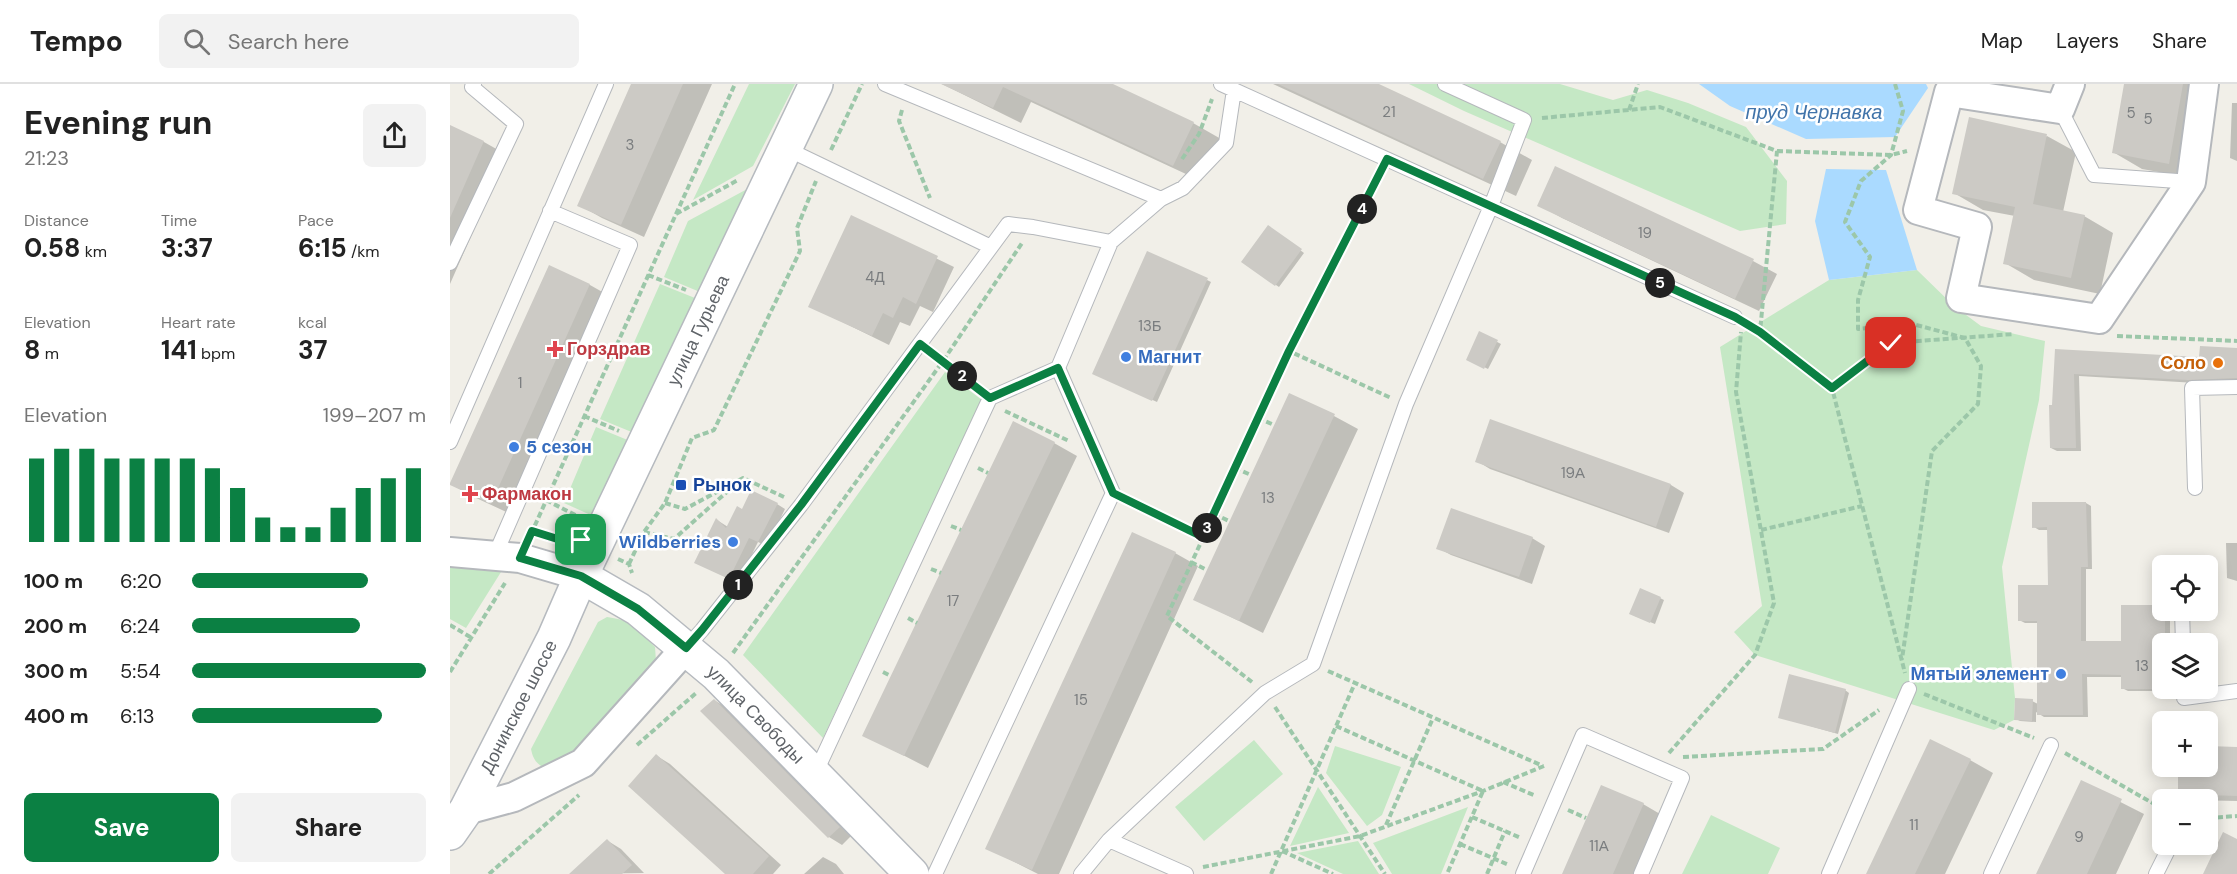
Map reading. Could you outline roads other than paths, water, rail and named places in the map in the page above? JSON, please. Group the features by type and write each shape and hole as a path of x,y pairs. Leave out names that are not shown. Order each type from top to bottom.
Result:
{"main road":[{"name":"улица Гурьева","path":"581,576 816,84"},
{"name":"улица Свободы","path":"581,576 638,609 716,674 912,874"},
{"name":"Донинское шоссе","path":"458,821 554,638 581,576"}],"street":[{"path":"2065,96 1949,92 1918,210 1977,227 1961,298 2099,319 2190,182 2204,84"},
{"path":"450,552 507,557 581,576"},
{"path":"458,821 583,764 686,648"}],"lane":[{"path":"450,262 516,124 472,87 474,84"},
{"path":"450,442 606,84"},
{"path":"885,84 1161,199"},
{"path":"1082,874 1109,840 1265,693 1313,664 1406,404 1491,206 1524,120 1445,84"},
{"path":"815,776 990,398 1058,368 1111,242 1161,199 1183,188 1226,143 1222,89 1387,159 1735,317"},
{"path":"2065,96 2094,175 2190,182"},
{"path":"786,148 991,247"},
{"path":"507,557 630,245 550,211"},
{"path":"686,648 801,505 1008,224 1111,242"},
{"path":"935,874 1113,493 1058,368"},
{"path":"2195,488 2192,388 2237,387"},
{"path":"1829,874 1910,688"},
{"path":"2218,694 2237,692"},
{"path":"1524,873 1583,735 1682,778 1641,874"},
{"path":"1991,874 2051,745"},
{"path":"1109,840 1184,873"},
{"path":"2157,874 2166,855"}],"water":[{"name":"пруд Чернавка","path":"1699,84 1926,84 1928,88 1895,137 1806,139 1730,106"},
{"name":"пруд Чернавка","path":"1826,169 1886,170 1917,270 1829,280 1815,221"}],"place":[{"name":"Горздрав","path":"555,349"},
{"name":"Магнит","path":"1126,357"},
{"name":"Соло","path":"2218,363"},
{"name":"5 сезон","path":"514,447"},
{"name":"Рынок","path":"681,485"},
{"name":"Фармакон","path":"470,494"},
{"name":"Wildberries","path":"733,542"},
{"name":"Мятый элемент","path":"2061,674"}]}
